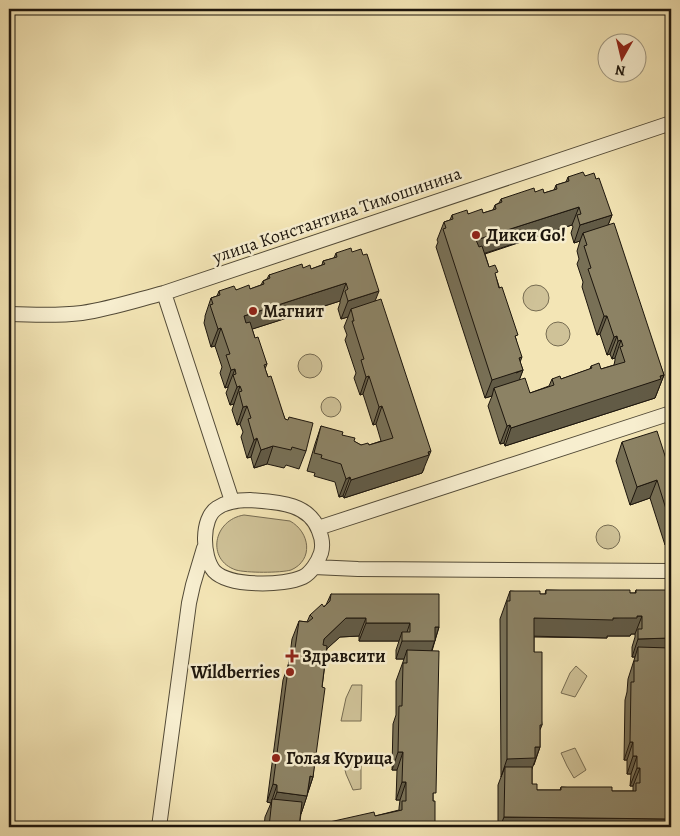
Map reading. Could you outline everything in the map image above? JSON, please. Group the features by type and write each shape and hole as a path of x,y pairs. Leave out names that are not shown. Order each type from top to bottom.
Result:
{"street":[{"name":"улица Константина Тимошинина","path":"9,314 47,315 82,313 164,293 671,123"},
{"path":"164,293 232,502"},
{"path":"318,528 671,413"},
{"path":"160,827 189,603 204,548 210,515 216,508 232,502 250,500 285,504 303,510 312,519 318,528 322,550 314,567 304,577 286,582 259,583 226,578 215,571 204,548"},
{"path":"314,567 358,569 671,571"}],"shaded area":[{"path":"536,285 545,289 549,298 545,307 536,311 527,307 523,298 527,289"},
{"path":"558,322 566,326 570,334 566,342 558,346 550,342 546,334 550,326"},
{"path":"310,354 319,357 322,366 319,375 310,378 301,375 298,366 301,357"},
{"path":"331,397 338,400 341,407 338,414 331,417 324,414 321,407 324,400"},
{"path":"244,515 290,521 297,526 302,532 307,546 303,560 291,570 280,572 241,571 226,565 220,558 217,550 220,532 225,524 234,518"},
{"path":"608,525 613,526 619,532 619,542 613,548 608,549 603,548 597,542 596,537 597,532 603,526"},
{"path":"576,666 587,676 575,697 561,693 570,673"},
{"path":"352,685 362,685 361,721 341,721 346,698"},
{"path":"575,748 586,770 574,778 561,753"},
{"path":"341,753 361,754 361,789 353,790 346,774"}],"building":[{"path":"583,172 585,176 594,173 596,179 599,178 612,215 580,225 577,215 581,214 579,207 476,240 479,247 482,246 489,267 495,265 498,272 495,273 499,288 502,287 518,335 515,336 522,357 519,358 523,370 492,380 443,229 446,228 444,222 453,219 452,215 467,210 468,214 482,209 483,213 496,209 495,205 502,202 501,199 534,188 535,192 543,189 544,193 557,189 556,185 569,181 568,177"},
{"path":"614,223 664,375 660,376 661,379 511,428 510,425 507,426 494,388 525,378 530,393 554,385 552,379 560,376 561,379 592,368 591,366 599,363 601,369 625,362 620,347 623,346 621,340 618,341 617,336 614,337 607,316 604,316 588,269 591,268 584,246 587,245 583,233"},
{"path":"351,248 352,252 361,249 363,255 367,254 379,291 348,301 345,291 348,289 346,283 244,316 246,323 250,322 255,338 258,337 267,364 264,365 268,377 271,376 285,419 288,420 289,417 313,423 306,451 292,447 291,450 273,446 261,450 257,438 254,440 248,419 251,418 247,406 243,407 239,392 242,391 240,386 237,387 233,375 236,374 235,369 231,370 226,355 230,354 221,328 218,329 210,305 213,304 211,298 220,295 219,291 234,286 236,290 249,285 250,289 264,284 263,281 270,278 269,275 302,264 303,268 310,265 311,269 325,264 323,261 337,257 336,253"},
{"path":"381,299 431,451 428,452 429,455 351,480 350,477 346,479 341,464 321,458 322,455 314,453 321,426 343,432 342,435 355,438 354,441 361,445 368,443 369,445 393,438 382,406 379,407 369,376 366,377 361,360 364,359 352,321 354,321 351,309"},
{"path":"657,431 671,470 671,525 657,480 637,487 622,442"},
{"path":"546,590 630,590 630,593 636,593 636,590 666,590 666,603 670,603 670,638 638,639 638,629 642,629 642,616 637,616 637,618 613,618 613,620 534,618 534,652 542,652 542,725 540,725 540,747 535,747 535,758 507,759 507,601 510,601 510,591 540,591 540,594 546,594"},
{"path":"331,594 439,594 439,627 435,627 435,641 402,641 402,632 410,632 410,623 366,623 366,618 346,618 324,639 323,645 327,646 322,687 325,688 313,777 310,776 307,796 277,792 277,785 273,784 289,662 293,662 299,621 308,622 313,618 310,615 322,604 324,607 330,601"},
{"path":"638,647 670,648 668,819 504,817 505,767 532,767 532,784 537,784 537,790 561,790 561,787 612,787 612,791 636,791 636,783 640,783 640,768 637,768 637,756 633,756 633,742 630,742 631,682 634,682 634,661 638,661"},
{"path":"407,650 439,651 436,793 433,793 433,801 435,801 435,827 326,827 325,823 374,812 375,816 402,810 402,801 406,801 406,782 402,782 403,752 398,752 399,706 402,706 403,663 407,663"},
{"path":"272,799 302,802 299,827 269,827"}],"place":[{"name":"Дикси Go!","path":"476,235"},
{"name":"Магнит","path":"253,311"},
{"name":"Здравсити","path":"292,656"},
{"name":"Wildberries","path":"290,672"},
{"name":"Голая Курица","path":"276,758"}]}
